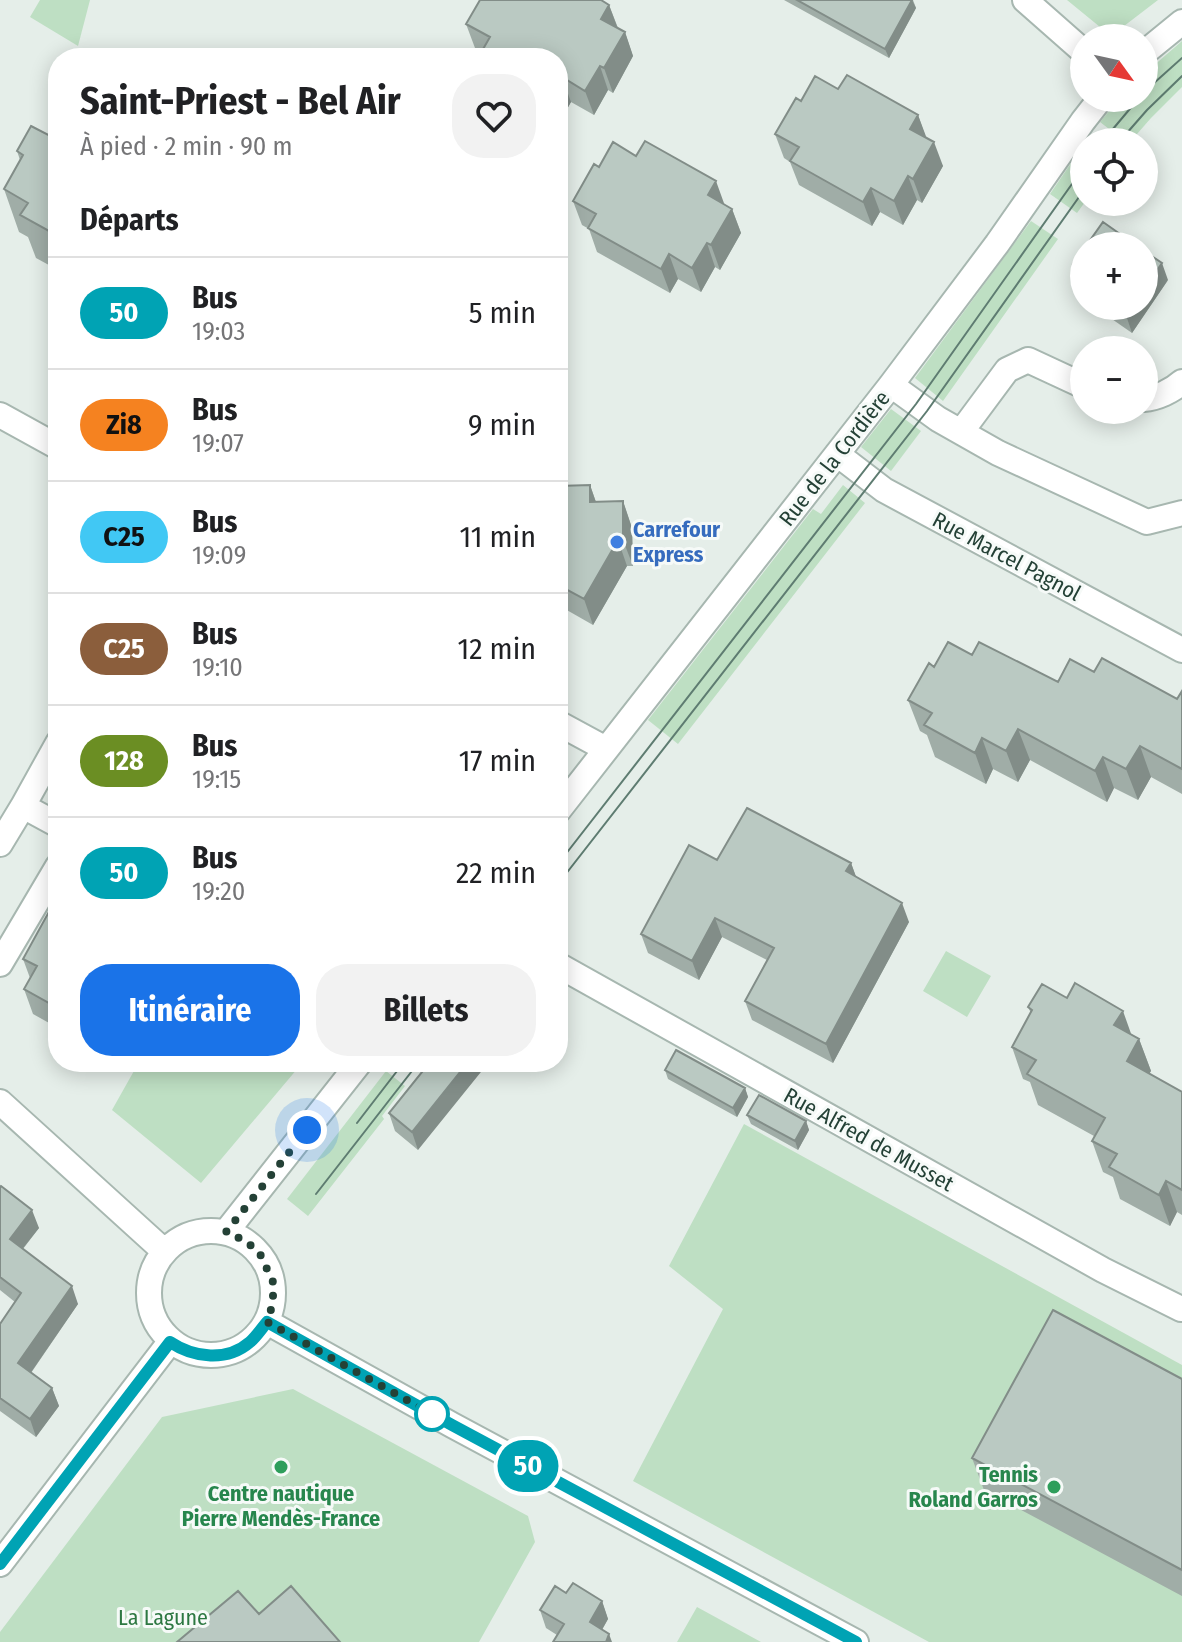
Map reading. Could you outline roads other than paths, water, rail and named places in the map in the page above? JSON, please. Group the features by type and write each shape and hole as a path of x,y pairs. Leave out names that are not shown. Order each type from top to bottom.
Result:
{"street":[{"path":"1025,0 1070,40"},
{"path":"1158,42 1182,22"},
{"name":"Rue de la Cordière","path":"568,798 891,385 997,244 1090,112"},
{"path":"961,432 1007,370 1028,360 1070,380"},
{"path":"1158,395 1182,382"},
{"path":"891,385 938,419 998,453 1147,522 1182,513"},
{"path":"0,415 48,441"},
{"name":"Rue Marcel Pagnol","path":"837,454 884,490 1182,650"},
{"path":"568,728 606,749"},
{"path":"0,844 48,761"},
{"path":"23,806 48,820"},
{"path":"0,964 48,883"},
{"name":"Rue Alfred de Musset","path":"568,971 1103,1270 1181,1309"},
{"path":"226,1232 352,1072"},
{"path":"0,1102 164,1251"},
{"path":"197,1231 226,1232 246,1241 260,1254 273,1282 273,1303 267,1322 250,1343 231,1353 212,1356 195,1354 170,1342 159,1330 152,1316 148,1282 164,1251 182,1237 197,1231"},
{"path":"267,1322 856,1642"},
{"path":"0,1564 170,1342"}],"tram line":[{"path":"1158,79 1182,58"},
{"path":"1131,128 1182,76"},
{"path":"1114,128 1127,112"},
{"path":"568,851 916,404 1070,187"},
{"path":"568,871 927,411 1070,210"},
{"path":"357,1123 396,1072"},
{"path":"316,1194 411,1072"}],"place":[{"name":"Carrefour Express","path":"617,542"},
{"name":"Centre nautique Pierre Mendès-France","path":"281,1467"},
{"name":"Tennis Roland Garros","path":"1054,1487"}],"park label":[{"name":"La Lagune","path":"163,1617"}]}
